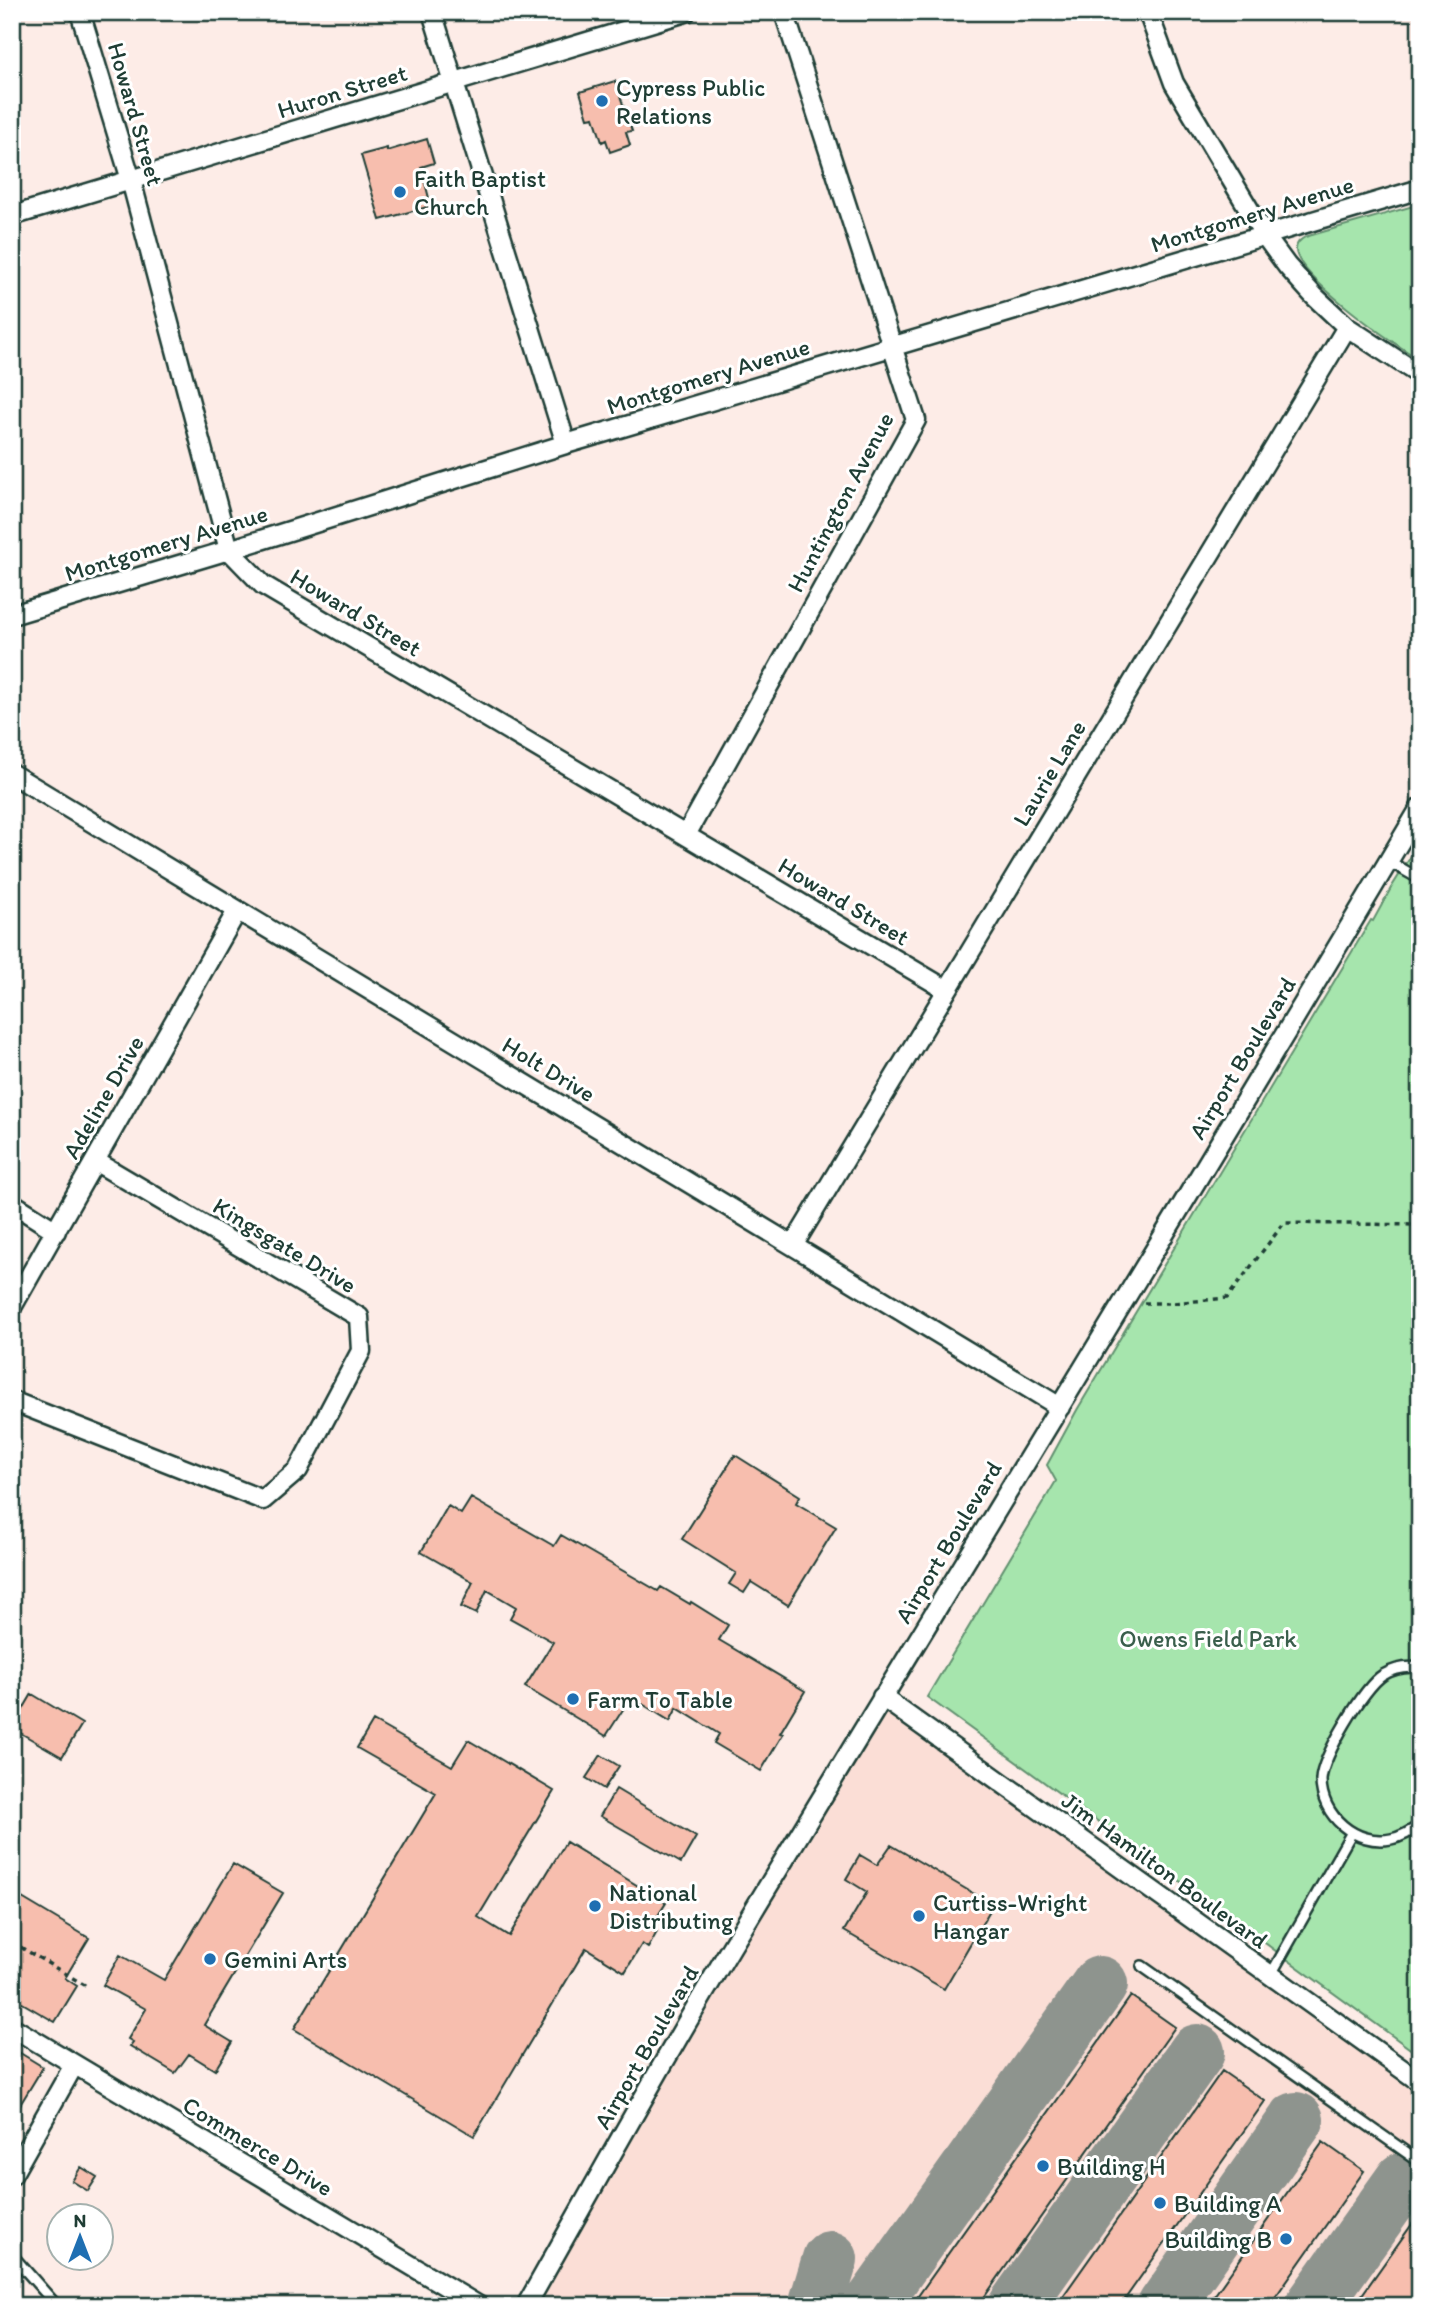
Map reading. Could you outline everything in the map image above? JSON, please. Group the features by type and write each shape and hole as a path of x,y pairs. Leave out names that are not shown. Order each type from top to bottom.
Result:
{"street":[{"name":"Howard Street","path":"80,12 131,180 229,550 263,585 947,990"},
{"path":"432,12 566,444"},
{"name":"Huron Street","path":"12,216 686,12"},
{"name":"Huntington Avenue","path":"686,835 916,420 784,12"},
{"path":"1147,12 1174,83 1265,236 1314,296 1347,327 1420,375"},
{"name":"Montgomery Avenue","path":"12,615 566,444 1420,189"},
{"name":"Laurie Lane","path":"794,1244 1347,327"},
{"name":"Holt Drive","path":"12,774 1060,1406"},
{"name":"Airport Boulevard","path":"526,2306 743,1927 1125,1302 1420,808"},
{"name":"Adeline Drive","path":"12,1307 237,911"},
{"name":"Kingsgate Drive","path":"12,1401 263,1500 298,1470 361,1351 359,1317 95,1161"},
{"path":"12,1203 56,1231"},
{"name":"Jim Hamilton Boulevard","path":"882,1697 1420,2082"},
{"name":"Commerce Drive","path":"12,2027 479,2306"},
{"path":"12,2175 74,2065"}],"lane":[{"path":"1388,861 1420,879"},
{"path":"1420,1668 1405,1667 1394,1670 1376,1681 1365,1693 1326,1759 1321,1780 1324,1796 1337,1820 1352,1832 1374,1839 1390,1840 1407,1834 1420,1825"},
{"path":"1270,1976 1352,1832"},
{"path":"1142,1966 1420,2162"},
{"path":"12,2255 57,2306"}],"path":[{"path":"1420,239 1413,259 1415,279 1420,289"},
{"path":"1125,1302 1174,1303 1227,1298 1284,1223 1420,1225"},
{"path":"12,1942 88,1987"}],"shaded area":[{"path":"882,1697 1420,2082 1420,2306 526,2306"}],"green space":[{"path":"1420,204 1420,360 1370,326 1328,292 1300,261 1296,249 1305,237"},
{"name":"Owens Field Park","path":"1420,842 1420,2056 927,1697 1056,1481 1047,1465 1077,1410"}],"building":[{"path":"615,81 632,131 626,132 630,145 610,152 606,140 602,142 594,117 588,118 580,92"},
{"name":"Faith Baptist Church","path":"427,139 434,163 421,167 431,206 380,220 361,155 387,148 387,151"},
{"path":"735,1455 800,1496 796,1503 836,1527 788,1605 751,1582 744,1593 729,1584 736,1573 682,1539"},
{"path":"471,1498 554,1546 561,1535 658,1591 661,1587 690,1604 691,1602 728,1625 719,1640 805,1691 761,1771 714,1743 719,1734 677,1708 670,1721 631,1697 606,1736 525,1687 553,1642 510,1618 516,1607 487,1590 476,1614 461,1607 473,1582 421,1552 448,1506 461,1514"},
{"path":"32,1694 82,1724 62,1757 12,1728"},
{"path":"373,1721 452,1766 468,1740 554,1791 478,1917 509,1936 566,1842 666,1903 650,1928 657,1932 648,1948 642,1944 625,1972 586,1948 474,2136 294,2029 436,1793 357,1748"},
{"path":"601,1755 619,1766 604,1789 586,1778"},
{"path":"616,1789 696,1837 681,1863 600,1816"},
{"name":"Curtiss-Wright Hangar","path":"891,1845 993,1905 944,1989 844,1931 867,1892 846,1879 860,1855 877,1865"},
{"name":"Gemini Arts","path":"233,1864 283,1893 204,2025 232,2042 215,2070 189,2054 175,2073 130,2046 133,2042 128,2039 146,2009 103,1985 120,1955 164,1980"},
{"path":"12,1892 89,1938 65,1978 77,1986 55,2022 12,1997"},
{"name":"Building H","path":"1131,1996 1175,2027 978,2306 911,2306"},
{"path":"12,2048 43,2067 12,2118"},
{"name":"Building A","path":"1222,2071 1265,2101 1120,2306 1056,2306"},
{"name":"Building B","path":"1323,2142 1364,2171 1269,2306 1207,2306"},
{"path":"81,2167 97,2177 88,2191 72,2181"},
{"path":"1420,2213 1420,2306 1354,2306"}],"taxiway":[{"path":"871,2306 1100,1984"},
{"path":"1016,2306 1197,2052"},
{"path":"1165,2306 1296,2120"},
{"path":"1313,2306 1403,2180"},
{"path":"816,2306 830,2259"}],"place":[{"name":"Cypress Public Relations","path":"602,101"},
{"name":"Faith Baptist Church","path":"400,192"},
{"name":"Farm To Table","path":"573,1699"},
{"name":"National Distributing","path":"595,1906"},
{"name":"Curtiss-Wright Hangar","path":"919,1916"},
{"name":"Gemini Arts","path":"210,1959"},
{"name":"Building H","path":"1043,2166"},
{"name":"Building A","path":"1160,2203"},
{"name":"Building B","path":"1286,2239"}]}
